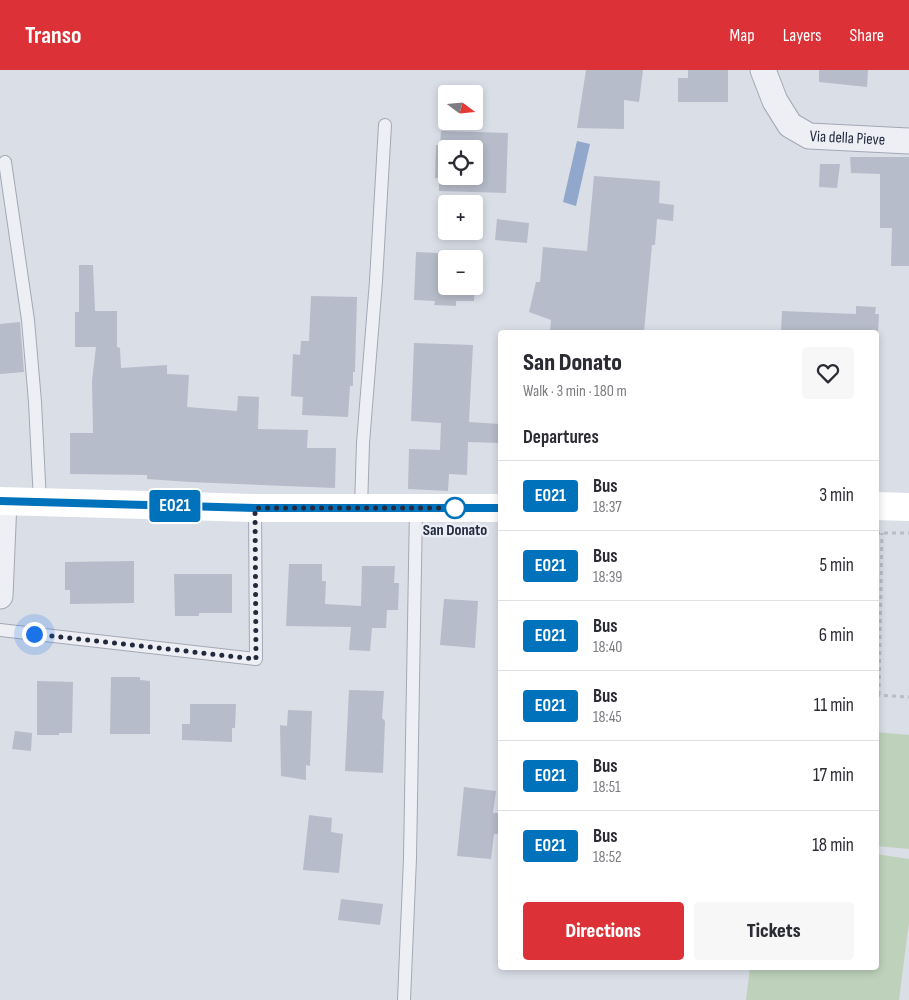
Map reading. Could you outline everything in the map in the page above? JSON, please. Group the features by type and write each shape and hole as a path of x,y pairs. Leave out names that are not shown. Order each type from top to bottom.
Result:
{"street":[{"name":"Via della Pieve","path":"764,70 775,101 790,125 809,136 909,141"},
{"path":"0,596 2,501 255,508 498,508"},
{"path":"879,506 909,507"}],"lane":[{"path":"360,508 363,443 376,281 384,125"},
{"path":"5,162 28,320 35,402 40,502"},
{"path":"0,630 256,659 255,508"},
{"path":"404,1000 410,858 416,508"}],"path":[{"path":"879,654 882,533 909,534"},
{"path":"879,695 909,697"}],"green space":[{"path":"879,732 909,735 909,849 879,846"},
{"path":"879,854 909,859 909,922 899,1000 746,1000 750,970 879,970"}],"water":[{"path":"577,141 590,144 576,206 563,202"}],"building":[{"path":"586,70 643,70 639,102 624,100 624,129 577,128"},
{"path":"688,70 728,70 728,102 678,102 678,78 688,78"},
{"path":"819,70 868,70 867,87 819,82"},
{"path":"441,131 508,133 506,193 439,191 439,185 483,185 483,140 440,140"},
{"path":"436,145 438,145 438,178 435,178"},
{"path":"850,157 909,157 909,266 891,266 892,228 880,228 880,174 851,173"},
{"path":"820,164 840,164 837,188 819,187"},
{"path":"594,176 660,181 659,203 674,205 673,221 657,219 655,245 652,245 644,330 550,330 551,320 529,312 536,282 540,282 543,247 587,251"},
{"path":"497,219 529,223 527,243 495,240"},
{"path":"416,252 438,253 438,295 474,295 474,301 456,301 456,306 434,305 435,301 414,300"},
{"path":"79,265 93,265 95,311 117,311 117,347 120,348 121,368 167,365 167,374 189,375 187,407 237,411 238,396 259,397 258,429 308,430 307,448 336,448 335,488 190,482 147,479 147,475 70,474 70,433 93,433 92,381 96,347 75,347 75,312 79,312"},
{"path":"311,296 357,297 355,372 353,372 353,386 350,386 348,417 302,415 303,397 291,396 293,354 300,355 301,341 309,341"},
{"path":"856,306 876,307 875,314 879,314 878,330 781,330 782,311 856,314"},
{"path":"20,322 24,372 0,374 0,324"},
{"path":"414,343 473,345 469,422 498,424 498,443 468,442 467,475 449,474 448,491 408,489 409,449 440,450 441,423 411,421"},
{"path":"134,561 134,603 70,604 70,590 65,590 65,562"},
{"path":"289,564 322,564 322,581 326,581 325,604 361,606 362,566 395,566 394,583 399,583 398,610 387,610 386,628 372,628 370,651 349,650 351,627 286,626"},
{"path":"174,574 232,574 232,613 199,613 199,616 175,616"},
{"path":"444,599 478,601 475,648 440,645"},
{"path":"111,677 140,677 140,680 150,681 150,734 110,734"},
{"path":"37,681 73,682 72,733 37,735"},
{"path":"349,690 384,691 382,718 385,721 383,773 345,771"},
{"path":"190,704 236,704 235,728 232,728 232,742 182,740 182,724 190,724"},
{"path":"288,710 312,711 310,766 306,765 306,780 281,776 280,725 287,726"},
{"path":"15,731 32,733 31,751 12,749"},
{"path":"464,787 496,791 493,813 498,813 498,834 494,834 491,859 457,856"},
{"path":"309,815 332,818 331,832 343,834 339,873 303,870"},
{"path":"341,899 383,904 380,925 338,920"}],"bus line":[{"name":"E021","path":"0,501 255,508 498,508"}],"place":[{"name":"San Donato","path":"455,508"}],"route":[{"path":"34,634 256,659 255,508 455,508"}]}
